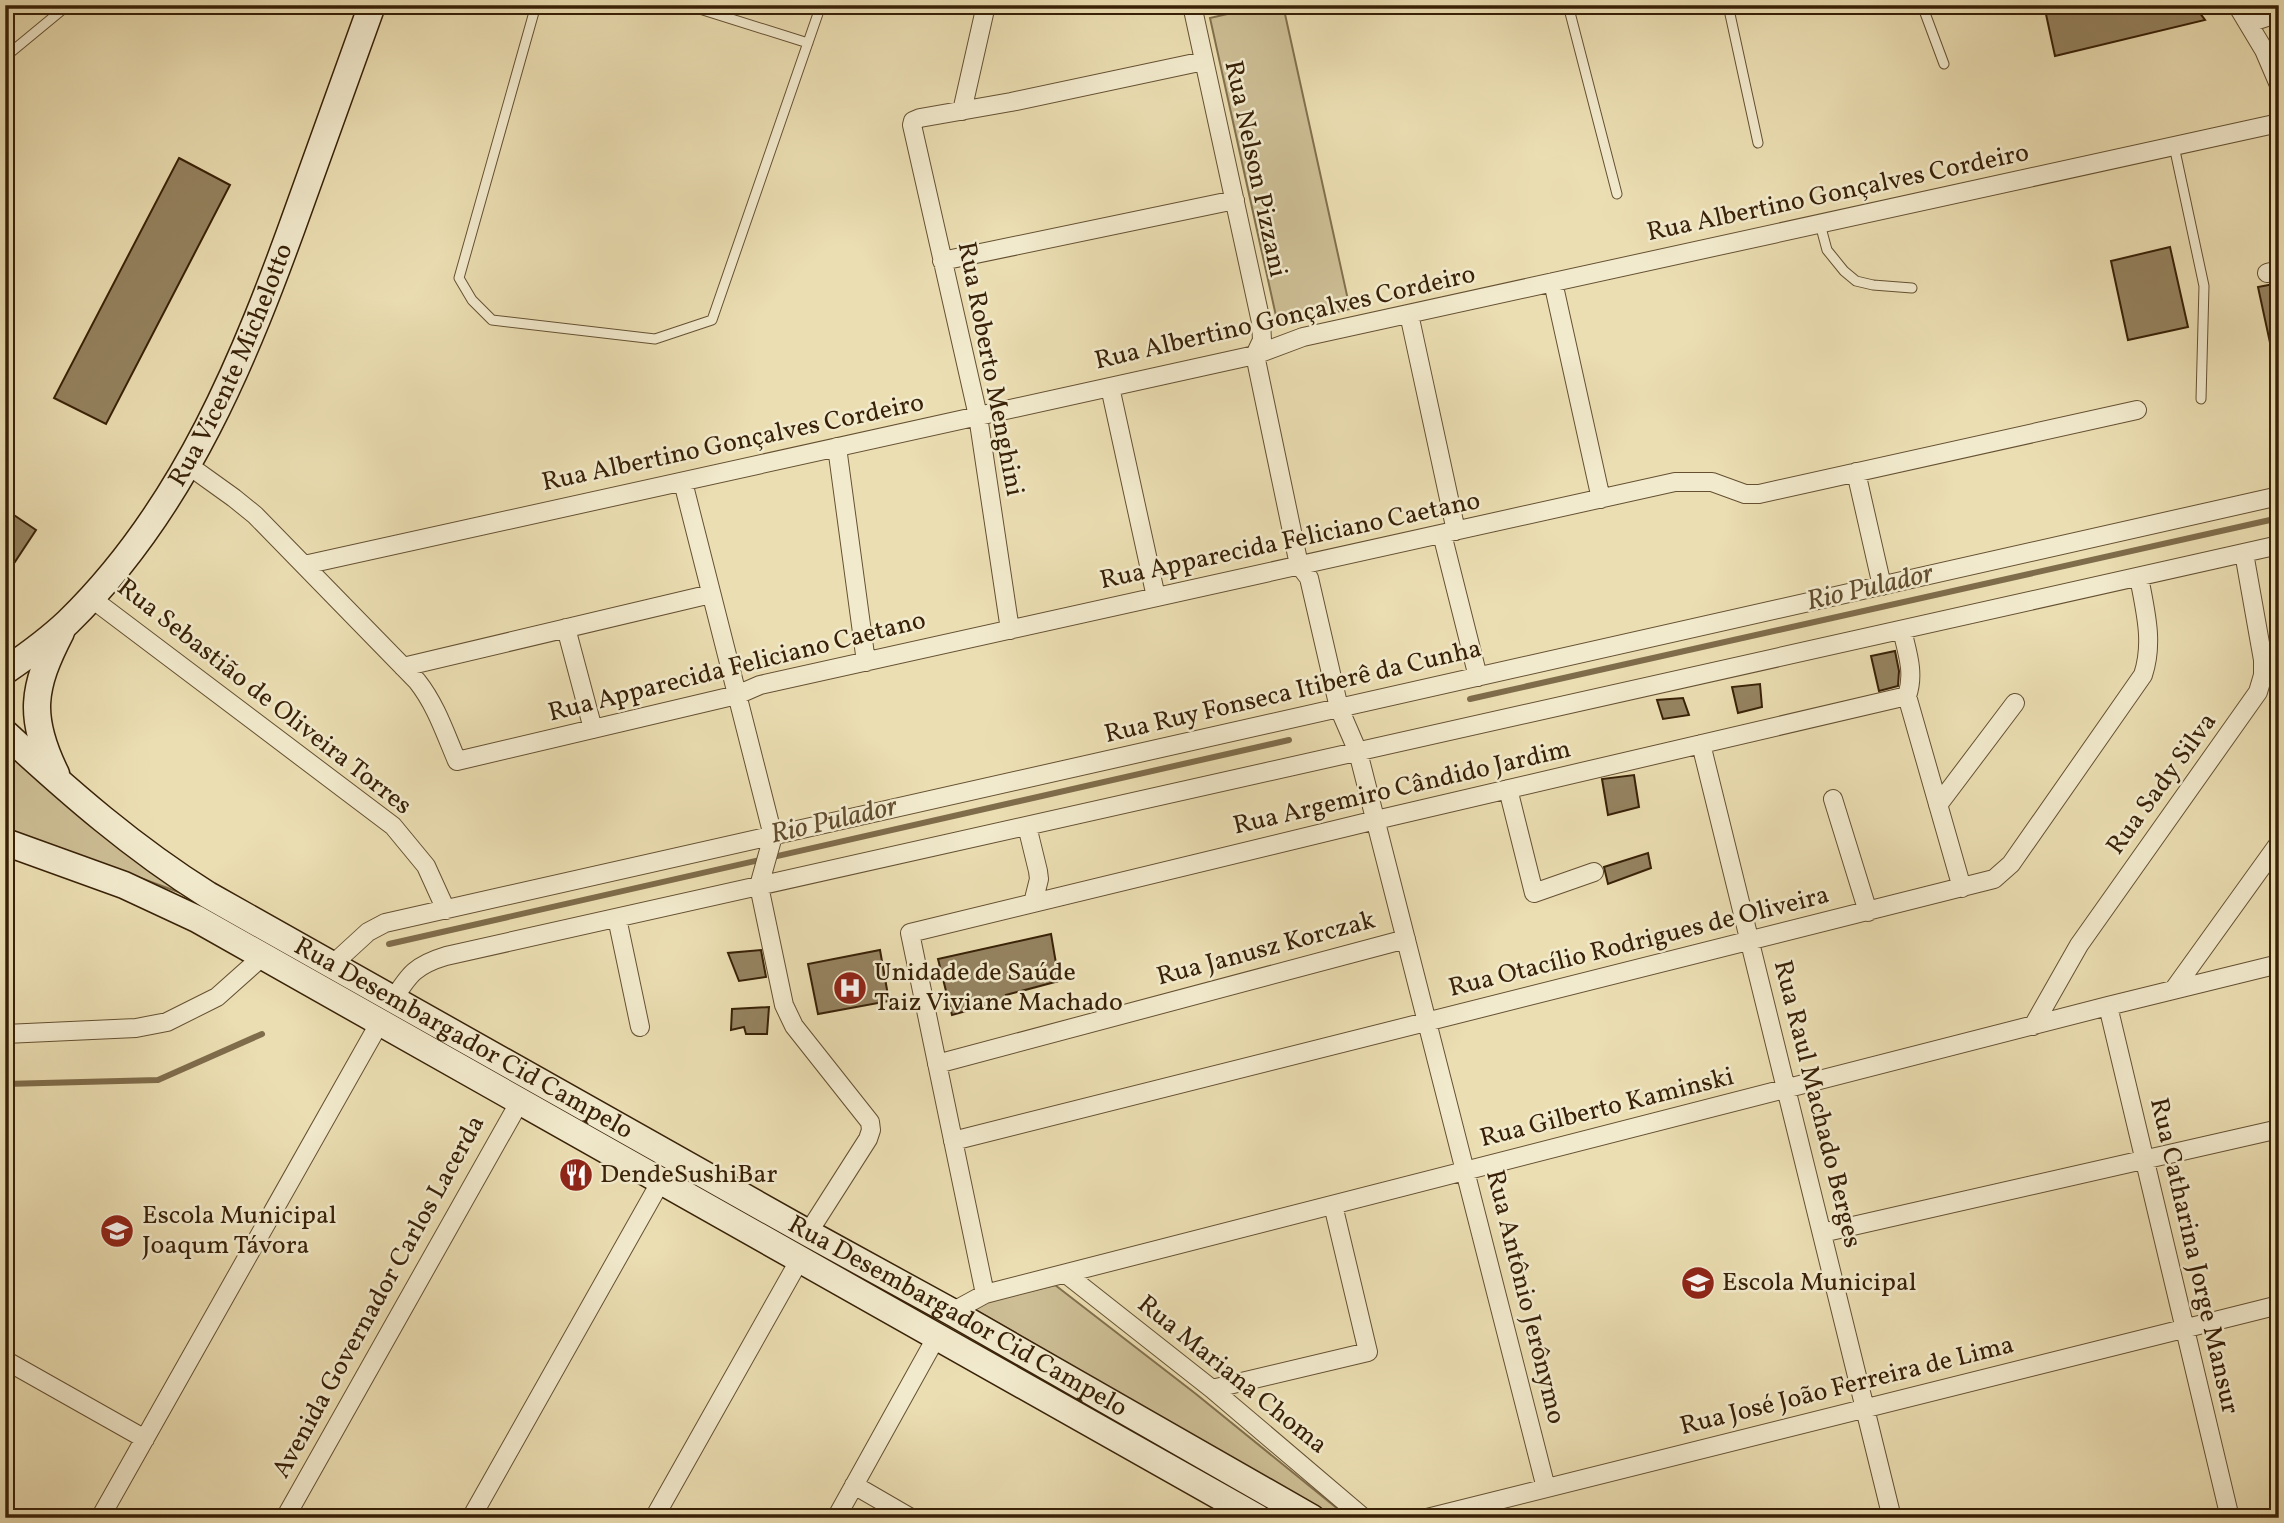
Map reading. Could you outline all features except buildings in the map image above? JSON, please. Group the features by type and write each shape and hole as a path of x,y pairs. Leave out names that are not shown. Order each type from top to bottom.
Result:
{"main road":[{"name":"Rua Vicente Michelotto","path":"5,671 66,624 91,598 152,522 188,465 223,399 259,316 372,5"},
{"path":"62,785 40,737 36,703 47,659 66,624"},
{"name":"Rua Desembargador Cid Campelo","path":"9,740 102,820 176,875 332,965 386,1011 520,1101 1258,1518"},
{"name":"Rua Desembargador Cid Campelo","path":"5,842 143,893 197,919 262,956 386,1011 953,1312 1312,1518"},
{"path":"937,1336 953,1312"}],"street":[{"path":"986,5 962,111 1204,61"},
{"name":"Rua Nelson Pizzani","path":"1192,5 1261,322 1262,340 1255,355 1299,565 1309,578 1339,708 1358,752"},
{"path":"2236,5 2264,50 2279,85"},
{"path":"2249,23 2279,13"},
{"name":"Rua Roberto Menghini","path":"962,111 920,118 913,121 911,129 978,416 1010,630"},
{"name":"Rua Albertino Gonçalves Cordeiro","path":"304,565 1255,355 1303,337 2279,123"},
{"path":"942,261 1235,200"},
{"path":"1553,282 1601,499"},
{"path":"1409,314 1478,677"},
{"path":"1110,387 1156,597"},
{"name":"Rua Apparecida Feliciano Caetano","path":"403,667 428,694 457,761 737,695 760,685 1686,480 1712,482 1745,494 1759,494 2137,410"},
{"path":"837,447 866,662"},
{"path":"188,465 246,506 403,667 711,594"},
{"path":"1856,472 1882,586"},
{"path":"683,482 773,836 759,886 783,1006 870,1122 871,1130 867,1139 808,1233"},
{"name":"Rua Ruy Fonseca Itiberê da Cunha","path":"332,965 376,927 446,910 2279,496"},
{"path":"100,1518 386,1011 407,976 433,960 2279,545"},
{"name":"Rua Sady Silva","path":"2033,1026 2079,945 2258,692 2263,676 2263,660 2244,553"},
{"name":"Rua Otacílio Rodrigues de Oliveira","path":"953,1141 1994,879 2011,864 2143,675 2149,658 2150,642 2139,577"},
{"name":"Rua Sebastião de Oliveira Torres","path":"91,598 393,826 426,866 446,910"},
{"path":"566,628 593,729"},
{"path":"1902,630 1911,673 1907,696 1962,888"},
{"name":"Rua Argemiro Cândido Jardim","path":"937,1064 910,933 1376,820 1907,696"},
{"path":"1938,805 2015,703"},
{"name":"Rua Raul Machado Berges","path":"1702,744 1892,1518"},
{"name":"Rua Antônio Jerônymo","path":"1358,752 1546,1488"},
{"path":"1508,789 1534,893 1594,872"},
{"path":"1833,799 1868,912"},
{"path":"1027,826 1039,880 1033,903"},
{"path":"2174,989 2279,843"},
{"path":"617,918 640,1027"},
{"name":"Rua Janusz Korczak","path":"937,1064 1406,939"},
{"path":"5,1034 136,1028 167,1023 218,997 262,956"},
{"name":"Rua Gilberto Kaminski","path":"953,1312 985,1294 2279,964"},
{"name":"Rua Catharina Jorge Mansur","path":"2108,1006 2230,1518"},
{"path":"937,1064 985,1294"},
{"name":"Avenida Governador Carlos Lacerda","path":"285,1518 520,1101"},
{"path":"1822,1233 2279,1129"},
{"path":"471,1518 661,1181"},
{"path":"1212,1389 1368,1352 1333,1205"},
{"path":"654,1518 800,1259"},
{"name":"Rua Mariana Choma","path":"1066,1274 1212,1389 1364,1518"},
{"name":"Rua José João Ferreira de Lima","path":"1427,1518 2279,1305"},
{"path":"836,1518 937,1336"},
{"path":"5,1360 145,1438"},
{"path":"854,1485 911,1518"}],"lane":[{"path":"5,57 68,5"},
{"path":"536,5 459,278 472,300 492,320 655,339 712,320 821,5"},
{"path":"687,5 808,44"},
{"path":"1568,5 1617,194"},
{"path":"1728,5 1758,143"},
{"path":"1922,5 1944,64"},
{"path":"2175,146 2204,286 2201,399"},
{"path":"1820,223 1827,250 1856,281 1912,288"}],"shaded area":[{"path":"1266,5 1283,5 1350,309 1278,325 1210,18"},
{"path":"5,755 26,766 85,821 181,893 5,828"},
{"path":"1055,1285 1196,1394 1349,1518 1334,1518 969,1306"}],"waterway":[{"name":"Rio Pulador","path":"1470,699 2279,518"},
{"name":"Rio Pulador","path":"389,944 1289,740"},
{"name":"Rio Pulador","path":"5,1084 158,1080 262,1034"}],"place":[{"name":"Unidade de Saúde Taiz Viviane Machado","path":"850,988"},
{"name":"DendeSushiBar","path":"576,1175"},
{"name":"Escola Municipal Joaqum Távora","path":"117,1231"},
{"name":"Escola Municipal","path":"1698,1283"}]}
